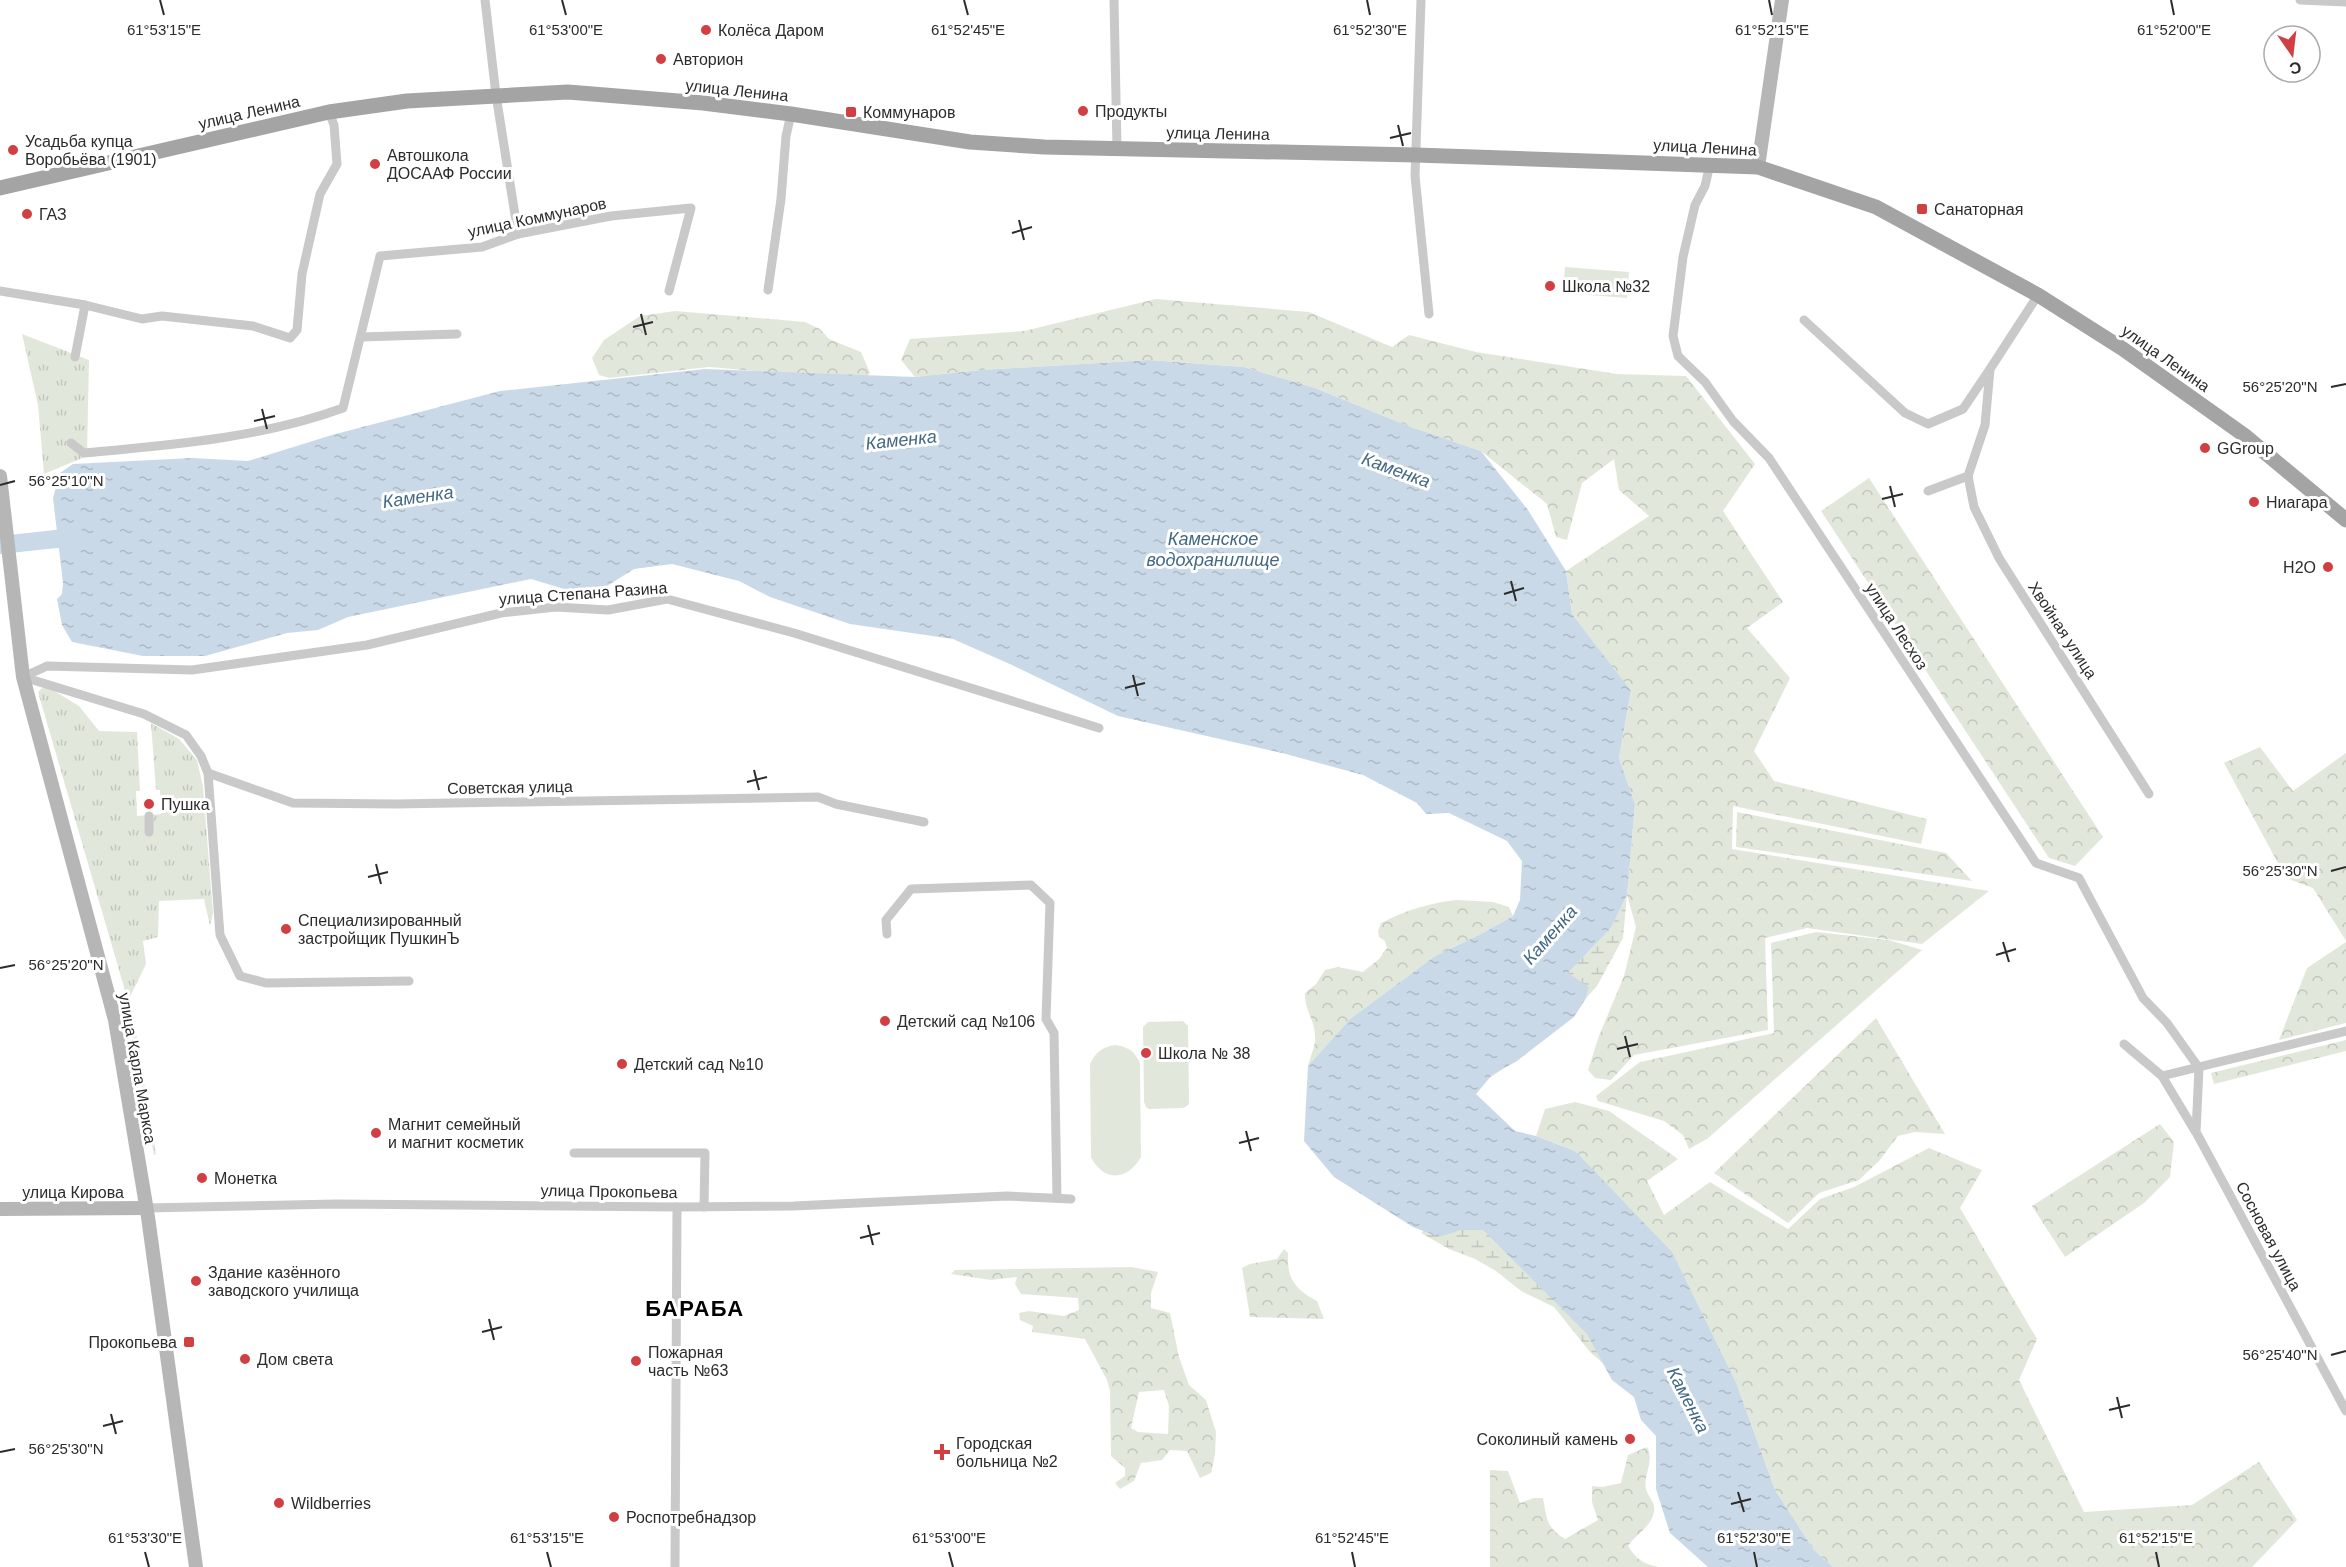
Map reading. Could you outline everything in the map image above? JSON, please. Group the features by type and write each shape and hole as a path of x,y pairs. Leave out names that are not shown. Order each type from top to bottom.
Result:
{"main road":[{"path":"1758,167 1782,0"},
{"name":"улица Ленина","path":"0,188 328,112 407,101 568,92 703,103 791,114 970,142 1044,147 1416,155 1758,167 1876,207 2038,295 2123,348 2244,435 2346,520"},
{"name":"улица Карла Маркса","path":"0,476 23,677 115,1020 146,1208 196,1567"},
{"name":"улица Кирова","path":"0,1209 146,1208"}],"street":[{"path":"485,0 496,95 519,234"},
{"path":"1114,0 1117,148"},
{"path":"1421,0 1415,176 1429,314"},
{"path":"2300,0 2346,2"},
{"path":"0,291 85,305 142,319 162,315 253,326 290,338 297,330 302,274 320,194 337,164 334,125 328,112"},
{"path":"768,290 782,199 786,136 791,114"},
{"name":"улица Лесхоз","path":"1710,164 1705,186 1695,205 1683,257 1673,336 1678,356 1705,382 1733,422 1768,458 2036,863 2079,878 2143,998 2167,1023 2199,1068"},
{"name":"улица Коммунаров","path":"71,443 84,453 193,442 312,419 343,408 380,256 482,247 519,234 611,216 691,208 669,291"},
{"path":"1804,320 1905,413 1928,424 1962,409 2038,295"},
{"path":"75,357 85,305"},
{"path":"361,337 457,334"},
{"path":"1928,491 1968,476 1985,425 1990,369"},
{"name":"Хвойная улица","path":"1968,476 1974,507 1999,558 2149,794"},
{"name":"улица Степана Разина","path":"23,677 47,666 192,670 367,645 501,613 556,607 608,610 667,599 794,633 1099,728"},
{"path":"23,677 144,714 186,735 201,756 208,773 220,935 240,976 266,983 410,981"},
{"name":"Советская улица","path":"208,773 293,803 396,804 818,797 836,804 924,822"},
{"path":"148,816 149,832"},
{"path":"887,934 886,920 911,889 1031,885 1050,903 1047,1019 1054,1033 1057,1198"},
{"path":"2162,1076 2346,1031"},
{"name":"Сосновая улица","path":"2124,1044 2162,1076 2196,1132 2346,1411"},
{"path":"2196,1132 2199,1068"},
{"path":"574,1153 705,1153 704,1207"},
{"name":"улица Прокопьева","path":"146,1208 336,1204 704,1207 794,1206 1008,1196 1071,1199"},
{"path":"675,1567 678,1421 677,1207"}],"green space":[{"path":"1565,267 1629,272 1627,298 1563,293"},
{"path":"1156,299 1309,312 1392,347 1409,335 1476,352 1617,374 1686,376 1755,464 1723,511 1783,602 1747,628 1790,678 1754,751 1774,781 1927,819 1921,844 1733,806 1732,849 1989,891 1922,944 1807,928 1765,938 1768,1030 1634,1055 1611,1080 1595,1078 1588,1070 1599,1036 1624,976 1636,927 1627,895 1635,804 1619,758 1631,692 1572,614 1566,571 1649,516 1619,490 1614,459 1582,483 1567,540 1556,537 1547,504 1481,451 1411,427 1315,388 1244,367 1149,360 981,370 915,377 901,360 910,339 1024,331"},
{"path":"675,311 805,322 820,329 829,339 861,352 870,373 863,380 709,367 609,378 599,375 592,358 604,340 640,316"},
{"path":"22,334 89,360 87,456 44,474 38,405"},
{"path":"1869,478 2103,837 2075,866 2049,858 1821,511"},
{"path":"48,687 79,706 99,731 137,732 140,791 136,791 137,816 161,814 160,790 156,790 151,723 179,739 197,760 203,787 213,913 210,926 204,899 159,901 158,937 143,941 146,964 130,997 156,1154 154,1155 124,987 38,692"},
{"path":"2260,747 2293,791 2346,753 2346,941 2313,888 2286,878 2224,763"},
{"path":"1737,812 1946,853 1972,881 1736,847"},
{"path":"1627,895 1623,938 1597,986 1561,1026 1490,1078 1568,973 1611,928"},
{"path":"1457,900 1493,902 1509,907 1513,916 1435,956 1350,1019 1308,1066 1315,1036 1305,993 1316,984 1325,970 1338,967 1363,972 1379,959 1387,948 1385,941 1379,937 1378,931 1381,923 1418,908"},
{"path":"1816,932 1889,940 1922,950 1707,1139 1689,1149 1683,1135 1664,1121 1598,1101 1596,1096 1640,1062 1774,1033 1771,943"},
{"path":"2346,942 2346,1023 2279,1040 2307,968"},
{"path":"1876,1018 1945,1134 1915,1132 1898,1136 1879,1161 1859,1180 1819,1193 1788,1223 1714,1173"},
{"path":"1183,1021 1188,1026 1189,1104 1184,1108 1149,1109 1144,1102 1143,1027 1148,1022"},
{"path":"2346,1040 2346,1051 2214,1084 2211,1073"},
{"path":"1115,1045 1130,1050 1140,1063 1141,1157 1130,1170 1116,1175 1102,1171 1091,1157 1090,1064 1100,1051"},
{"path":"1575,1102 1609,1111 1678,1159 1647,1181 1664,1215 1710,1182 1788,1229 1820,1199 1854,1187 1929,1148 1982,1170 1960,1208 2037,1339 2019,1380 2084,1512 2192,1505 2259,1462 2297,1520 2252,1567 1833,1567 1814,1550 1775,1490 1737,1385 1575,1151 1536,1136 1545,1109"},
{"path":"2160,1124 2174,1142 2170,1177 2144,1203 2065,1257 2032,1206"},
{"path":"1474,1216 1584,1322 1614,1373 1590,1352 1554,1307 1521,1291 1496,1271 1475,1259 1449,1249 1421,1233 1426,1228"},
{"path":"1284,1249 1288,1253 1289,1270 1294,1283 1317,1301 1324,1319 1250,1317 1242,1268 1250,1264 1277,1259"},
{"path":"1131,1267 1158,1272 1151,1293 1151,1308 1170,1313 1179,1357 1189,1385 1206,1400 1216,1432 1211,1473 1200,1478 1187,1451 1170,1450 1162,1460 1141,1463 1134,1481 1120,1489 1115,1483 1125,1476 1125,1468 1111,1456 1110,1391 1107,1380 1085,1339 1032,1332 1033,1326 1020,1320 1019,1313 1029,1311 1064,1316 1079,1310 1078,1298 1021,1294 1015,1284 1017,1277 991,1280 951,1274 955,1270","holes":["1164,1390 1169,1406 1168,1434 1138,1432 1131,1428 1139,1392"]},
{"path":"1647,1447 1650,1458 1646,1489 1654,1506 1654,1512 1647,1526 1628,1546 1640,1560 1659,1567 1490,1567 1490,1470 1508,1471 1520,1503 1534,1498 1543,1498 1551,1526 1565,1539 1598,1520 1592,1502 1592,1486 1602,1487 1621,1483 1628,1455"}],"water":[{"name":"Каменское водохранилище","path":"1149,360 1244,367 1315,388 1411,427 1481,451 1528,510 1566,571 1572,614 1631,691 1619,758 1635,804 1627,895 1611,928 1568,973 1589,987 1585,1000 1574,1017 1517,1061 1492,1075 1476,1094 1515,1131 1536,1136 1575,1151 1672,1252 1737,1385 1775,1490 1814,1550 1833,1567 1708,1567 1670,1533 1656,1489 1656,1436 1641,1420 1634,1397 1612,1380 1587,1334 1483,1230 1461,1230 1439,1237 1413,1227 1334,1177 1304,1141 1308,1066 1350,1019 1435,956 1513,916 1520,900 1522,861 1507,841 1449,813 1426,814 1417,803 1363,775 1282,753 1118,716 953,639 850,624 770,597 739,581 672,564 634,569 607,586 571,591 531,579 348,617 318,630 287,633 205,656 143,656 72,642 62,625 57,599 62,594 63,583 53,498 60,473 73,464 192,458 248,461 332,435 500,391 705,369 915,377 981,370"}],"waterway":[{"name":"Каменка","path":"0,545 80,539"}],"place":[{"name":"Колёса Даром","path":"706,30"},
{"name":"Авторион","path":"661,59"},
{"name":"Продукты","path":"1083,111"},
{"name":"Коммунаров","path":"851,112"},
{"name":"Усадьба купца Воробьёва (1901)","path":"13,150"},
{"name":"Автошкола ДОСААФ России","path":"375,164"},
{"name":"Санаторная","path":"1922,209"},
{"name":"ГАЗ","path":"27,214"},
{"name":"Школа №32","path":"1550,286"},
{"name":"GGroup","path":"2205,448"},
{"name":"Ниагара","path":"2254,502"},
{"name":"H2O","path":"2328,567"},
{"name":"Пушка","path":"149,804"},
{"name":"Специализированный застройщик ПушкинЪ","path":"286,929"},
{"name":"Детский сад №106","path":"885,1021"},
{"name":"Школа № 38","path":"1146,1053"},
{"name":"Детский сад №10","path":"622,1064"},
{"name":"Магнит семейный и магнит косметик","path":"376,1133"},
{"name":"Монетка","path":"202,1178"},
{"name":"Здание казённого заводского училища","path":"196,1281"},
{"name":"Прокопьева","path":"189,1342"},
{"name":"Дом света","path":"245,1359"},
{"name":"Пожарная часть №63","path":"636,1361"},
{"name":"Соколиный камень","path":"1630,1439"},
{"name":"Городская больница №2","path":"942,1452"},
{"name":"Wildberries","path":"279,1503"},
{"name":"Роспотребнадзор","path":"614,1517"}],"district":[{"name":"БАРАБА","path":"695,1308"}]}
